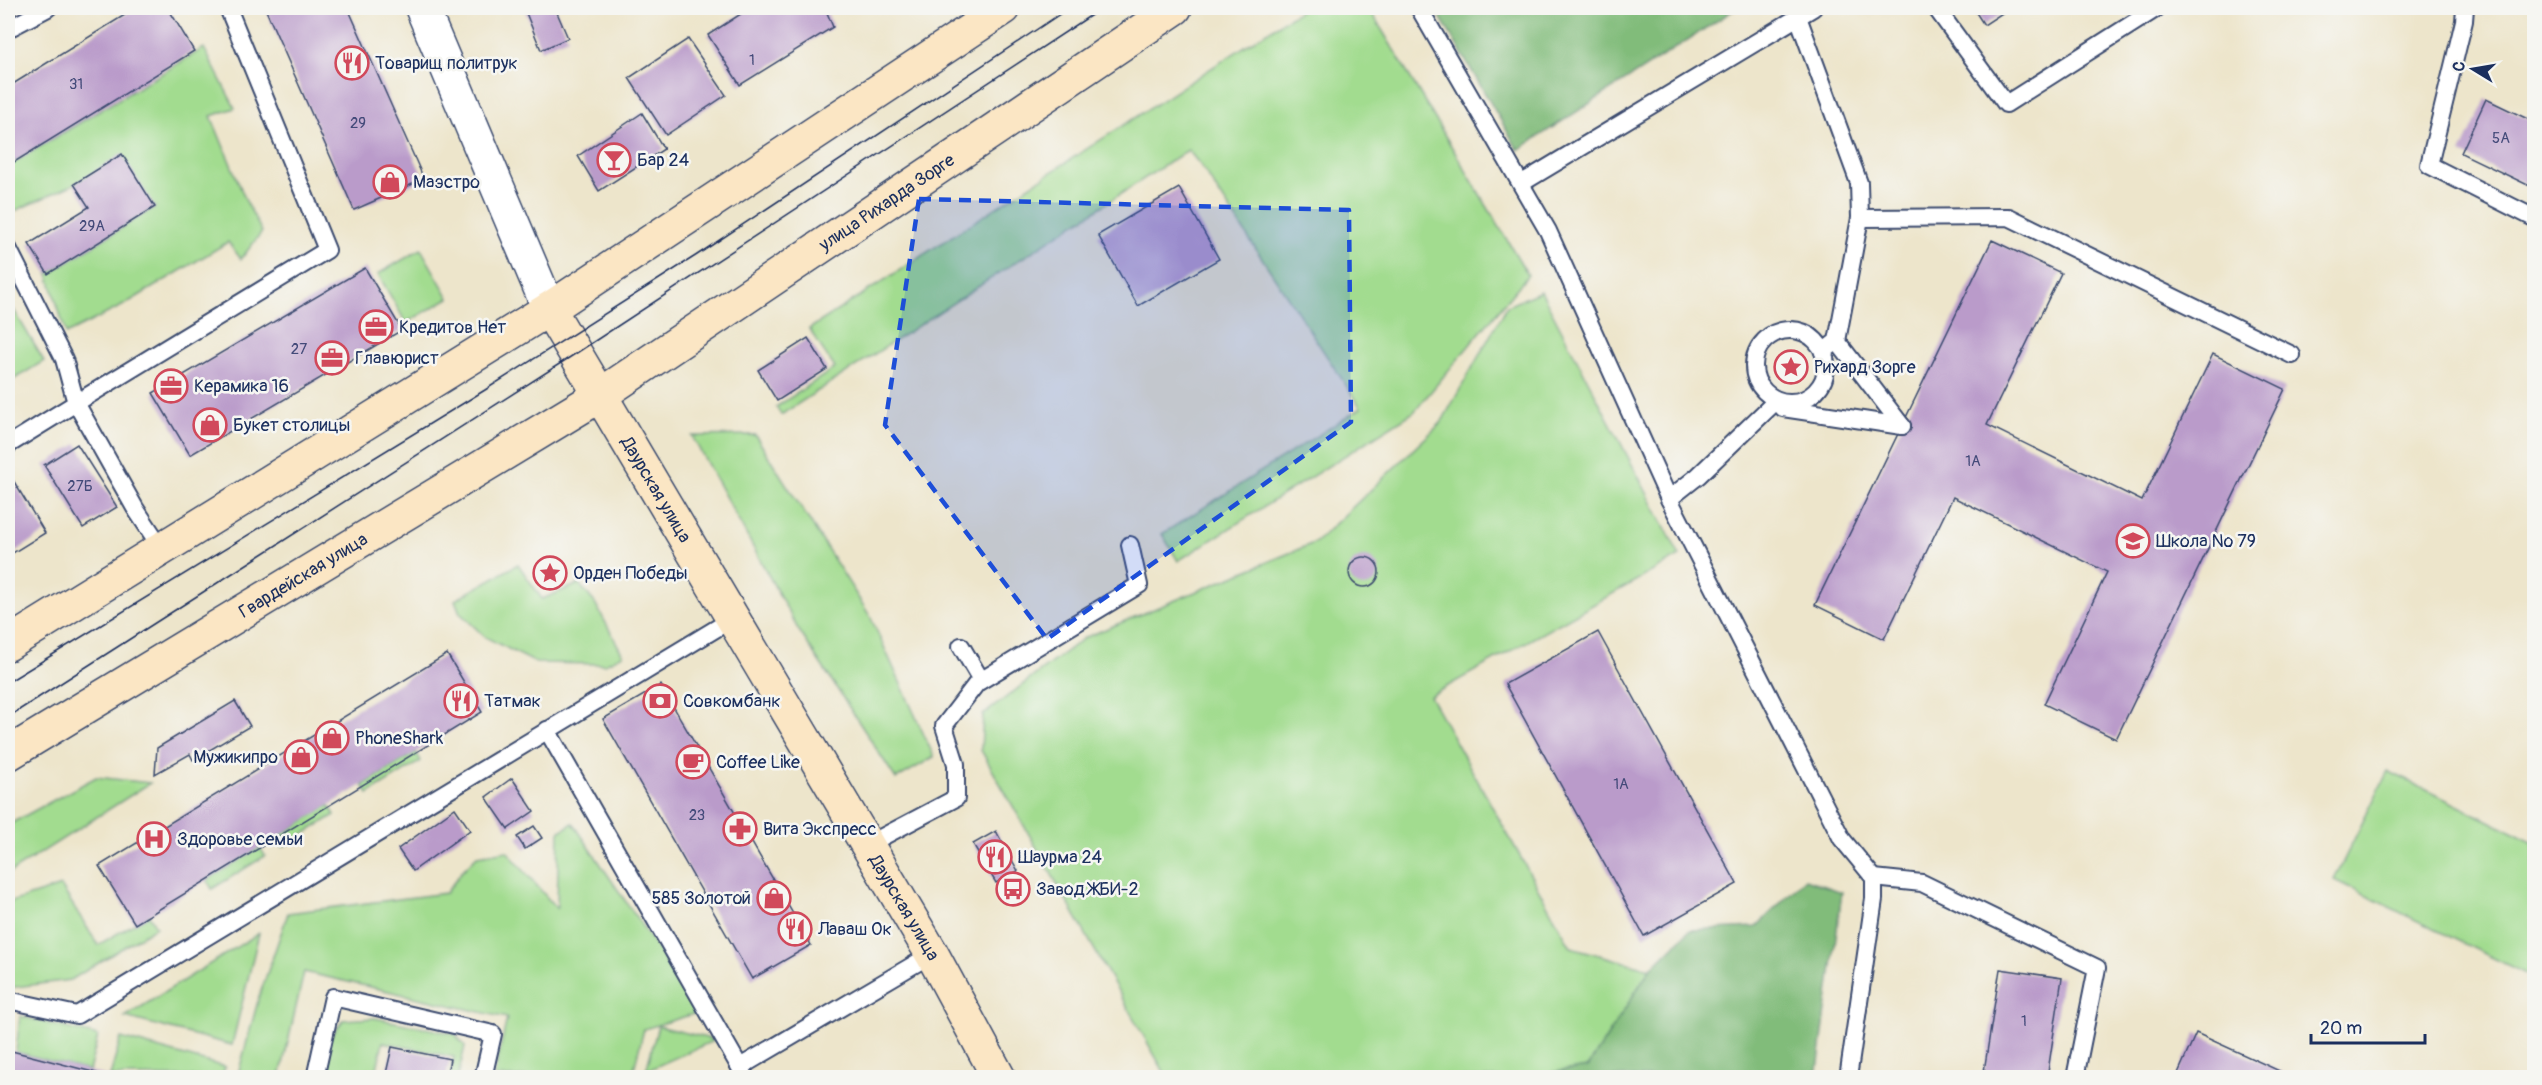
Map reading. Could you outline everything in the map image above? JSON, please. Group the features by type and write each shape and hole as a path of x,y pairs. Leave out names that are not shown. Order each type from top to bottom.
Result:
{"main road":[{"path":"8,644 549,309 1004,8"},
{"name":"улица Рихарда Зорге","path":"599,396 1175,8"},
{"name":"Даурская улица","path":"549,309 932,954 999,1077"},
{"name":"Гвардейская улица","path":"8,754 599,396"}],"street":[{"name":"Даурская улица","path":"422,8 549,309"}],"lane":[{"path":"8,29 48,8"},
{"path":"8,445 327,250 228,8"},
{"path":"1419,8 1548,231 1669,499 1842,839 1874,878 1874,899 1848,1077"},
{"path":"1522,183 1813,8"},
{"path":"1936,8 2006,104 2157,8"},
{"path":"2465,8 2464,21 2429,165 2535,218"},
{"path":"1798,17 1859,183 1860,218 1837,341 1823,352"},
{"path":"1860,218 2009,217 2292,356"},
{"path":"8,248 64,359 76,403 135,508 162,549"},
{"path":"1669,499 1698,476 1773,403 1800,401 1811,396 1820,387 1826,364 1818,342 1808,334 1797,330 1784,330 1764,340 1756,350 1754,374 1758,385 1773,403 1902,426 1837,341"},
{"path":"867,845 956,798 956,764 944,726 981,680 1139,585 1130,545"},
{"path":"8,1000 77,1015 732,619"},
{"path":"961,646 981,680"},
{"path":"548,730 743,1072 932,954"},
{"path":"1874,878 1922,883 2097,968 2075,1077"},
{"path":"315,1077 333,998 493,1034 483,1077"}],"highlighted area":[{"path":"919,199 1349,210 1351,422 1047,639 885,425"}],"green space":[{"path":"1304,8 1369,8 1528,275 1414,412 1178,561 1162,534 1361,408 1201,166 1188,150 781,415 776,407 835,368 809,329"},
{"path":"1435,8 1737,8 1518,150"},
{"path":"204,48 235,108 211,116 246,201 262,232 241,259 228,242 122,306 66,334 48,274 155,207 74,184 8,214 8,166"},
{"path":"421,249 449,298 406,323 378,274"},
{"path":"1541,291 1680,556 1430,696 1571,947 1650,969 1588,1067 1521,1078 1167,1077 981,750 983,715 1084,638 1316,542 1441,423 1507,306"},
{"path":"8,300 44,361 8,383"},
{"path":"755,435 870,616 934,757 896,779 798,629 692,436"},
{"path":"518,564 542,599 579,584 595,603 623,655 605,664 536,663 485,637 460,613 455,600"},
{"path":"416,752 421,761 368,794 363,785"},
{"path":"2388,771 2534,843 2534,978 2334,880"},
{"path":"96,777 150,783 8,874 8,825"},
{"path":"329,805 335,815 283,847 277,837"},
{"path":"573,823 700,1012 644,1029 632,1077 494,1077 507,1018 304,972 280,1077 237,1078 259,997 288,913 446,893 462,871 477,856 507,851 557,909 559,832"},
{"path":"260,847 265,856 212,889 207,880"},
{"path":"1805,879 1842,892 1817,1077 1521,1077 1588,1067 1650,969 1690,930 1756,927"},
{"path":"61,886 98,945 149,915 156,927 71,980 8,988 8,903"},
{"path":"259,933 232,1045 125,1017"},
{"path":"20,1016 98,1036 89,1071 16,1052"},
{"path":"375,1018 455,1034 465,1046 458,1077 450,1077 454,1057 383,1042 375,1077 321,1078 330,1038 343,1020"},
{"path":"658,1026 715,1040 646,1071"},
{"path":"121,1038 225,1067 222,1077 110,1076"}],"building":[{"path":"136,8 168,8 194,51 8,166 8,87"},
{"path":"265,8 348,8 424,179 354,210"},
{"path":"524,8 555,8 568,38 541,50"},
{"path":"742,8 825,8 833,27 740,85 708,35 744,12"},
{"path":"1973,8 2010,8 1984,25"},
{"path":"688,39 726,95 666,135 629,78"},
{"path":"2486,99 2534,122 2534,188 2461,153"},
{"path":"642,113 664,149 599,191 578,156"},
{"path":"122,154 155,207 48,274 29,244 89,207 74,184"},
{"path":"1179,188 1219,259 1138,306 1098,235"},
{"path":"1992,240 2061,273 1987,425 2142,501 2213,354 2285,389 2116,739 2044,704 2107,572 1953,497 1884,639 1815,605"},
{"path":"365,268 402,330 190,455 153,393"},
{"path":"808,338 827,369 777,401 758,370"},
{"path":"77,444 117,507 83,528 44,465"},
{"path":"13,480 45,533 8,556 8,484"},
{"path":"1364,557 1375,561 1379,572 1375,583 1364,587 1353,583 1349,572 1353,561"},
{"path":"1598,632 1737,884 1644,936 1505,684"},
{"path":"447,654 482,712 135,924 99,866"},
{"path":"661,685 811,945 752,979 603,719"},
{"path":"235,701 250,726 193,760 190,754 155,774 157,748"},
{"path":"512,778 534,811 508,829 486,797"},
{"path":"455,808 470,830 413,871 398,849"},
{"path":"534,826 542,838 525,849 517,837"},
{"path":"996,831 1018,871 996,883 973,844"},
{"path":"2000,969 2062,978 2047,1078 1983,1078"},
{"path":"2196,1033 2295,1078 2176,1078"},
{"path":"392,1047 450,1059 446,1078 385,1078"},
{"path":"8,1050 89,1071 113,1078 8,1078"}],"tram line":[{"path":"8,682 485,390 697,255 1069,8"},
{"path":"8,717 575,354 1102,8"}],"place":[{"name":"Товарищ политрук","path":"352,63"},
{"name":"Бар 24","path":"614,160"},
{"name":"Маэстро","path":"390,182"},
{"name":"Кредитов Нет","path":"376,327"},
{"name":"Главюрист","path":"332,358"},
{"name":"Рихард Зорге","path":"1791,367"},
{"name":"Керамика 16","path":"171,386"},
{"name":"Букет столицы","path":"210,425"},
{"name":"Школа № 79","path":"2133,541"},
{"name":"Орден Победы","path":"550,573"},
{"name":"Татмак","path":"461,701"},
{"name":"Совкомбанк","path":"660,701"},
{"name":"PhoneShark","path":"332,738"},
{"name":"Мужикипро","path":"301,757"},
{"name":"Coffee Like","path":"693,762"},
{"name":"Вита Экспресс","path":"740,829"},
{"name":"Здоровье семьи","path":"154,839"},
{"name":"Шаурма 24","path":"995,857"},
{"name":"Завод ЖБИ-2","path":"1013,889"},
{"name":"585 Золотой","path":"774,898"},
{"name":"Лаваш Ок","path":"795,929"}]}
